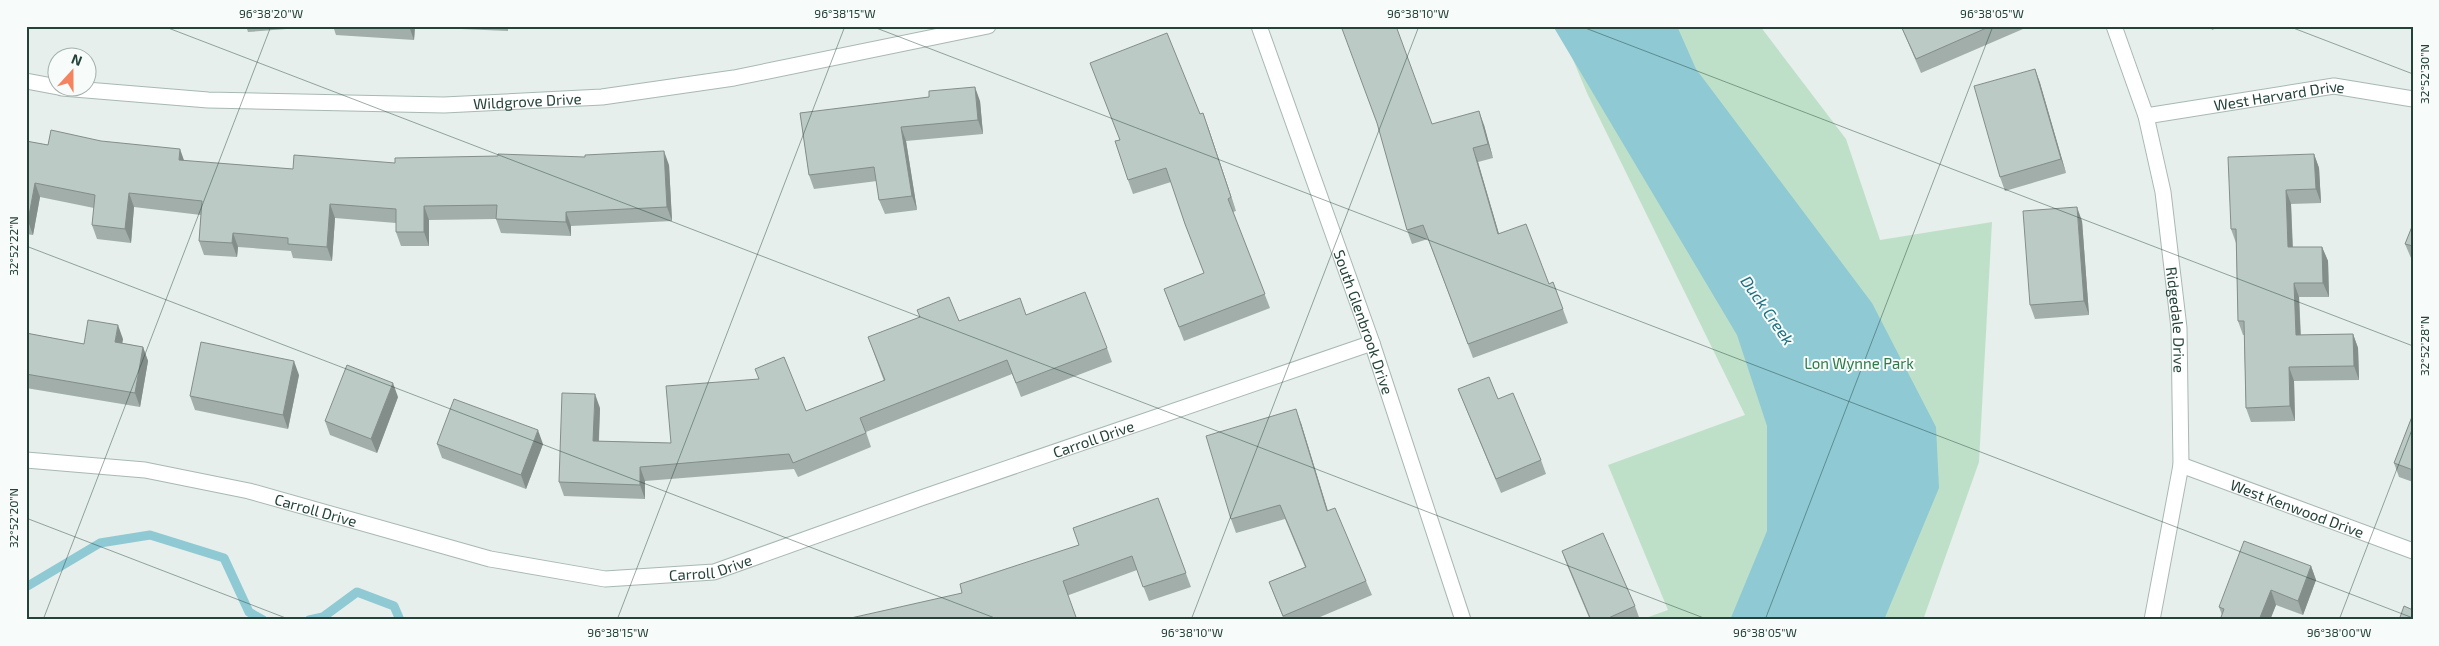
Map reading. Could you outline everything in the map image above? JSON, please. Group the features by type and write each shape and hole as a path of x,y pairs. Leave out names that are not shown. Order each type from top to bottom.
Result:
{"street":[{"name":"Wildgrove Drive","path":"98,91 208,100 444,105 602,97 734,78 988,26"},
{"name":"South Glenbrook Drive","path":"1259,26 1372,343 1463,620"},
{"name":"Ridgedale Drive","path":"2114,26 2146,116 2163,192 2179,328 2181,465 2152,620"},
{"path":"26,80 48,85"},
{"name":"West Harvard Drive","path":"2146,116 2334,86 2413,99"},
{"name":"Carroll Drive","path":"26,460 145,470 248,491 490,560 605,579 714,572 930,494 1372,343"},
{"name":"West Kenwood Drive","path":"2181,465 2413,551"}],"green space":[{"name":"Lon Wynne Park","path":"1559,26 1760,26 1846,139 1880,240 1992,222 1979,462 1923,620 1640,620 1668,610 1608,465 1745,415 1587,93"}],"water":[{"name":"Duck Creek","path":"1553,26 1677,26 1696,69 1872,303 1936,427 1939,488 1884,620 1730,620 1767,531 1767,426 1737,335"}],"building":[{"path":"1341,26 1396,26 1432,124 1479,111 1488,144 1473,148 1498,234 1526,224 1549,284 1553,282 1563,309 1468,344 1423,225 1407,230 1377,123"},
{"path":"1901,26 1991,26 1916,59"},
{"path":"1167,33 1200,114 1203,113 1231,197 1228,199 1265,294 1179,327 1164,289 1204,273 1166,168 1128,180 1115,141 1120,140 1090,63"},
{"path":"2035,69 2061,159 2000,177 1974,86"},
{"path":"975,87 978,120 901,127 912,196 879,200 874,167 809,175 800,113 929,97 929,91"},
{"path":"51,130 101,141 180,149 179,160 293,169 294,155 395,163 395,158 498,156 498,154 585,157 585,155 664,151 667,207 566,212 566,222 496,219 497,205 424,206 424,232 396,232 396,209 330,204 327,247 288,244 288,238 233,233 232,243 199,241 202,201 129,193 125,229 92,225 95,195 35,183 28,221 26,221 26,141 48,145"},
{"path":"2314,154 2316,189 2286,190 2288,247 2322,247 2323,283 2294,283 2296,335 2353,334 2354,366 2289,367 2290,406 2246,408 2244,321 2238,321 2236,229 2231,229 2228,157"},
{"path":"2077,207 2084,301 2030,305 2023,211"},
{"path":"2413,224 2413,246 2405,244"},
{"path":"1085,292 1107,348 1016,383 1007,360 860,418 866,433 793,463 789,454 640,467 640,485 559,482 562,393 595,394 593,441 671,443 666,386 759,379 755,369 784,357 806,411 885,380 868,337 920,317 917,310 949,297 959,321 1020,298 1026,315"},
{"path":"88,320 118,325 115,342 143,347 135,393 26,374 26,333 84,344"},
{"path":"201,342 294,361 283,415 190,396"},
{"path":"347,365 393,383 371,439 325,421"},
{"path":"1489,377 1498,399 1513,393 1541,460 1496,479 1458,389"},
{"path":"454,399 538,430 521,475 437,444"},
{"path":"1296,409 1327,511 1335,508 1366,581 1283,616 1269,582 1306,567 1280,505 1231,519 1206,436"},
{"path":"2413,414 2413,470 2394,463"},
{"path":"1158,498 1186,573 1143,587 1132,556 1063,581 1077,620 842,620 962,593 960,584 1079,545 1073,528"},
{"path":"1603,533 1635,606 1604,620 1591,620 1562,551"},
{"path":"2244,541 2311,566 2298,601 2271,590 2259,620 2220,620 2224,609 2219,607"},
{"path":"2404,606 2413,610 2413,620 2399,620"}],"waterway":[{"path":"26,587 100,543 150,535 224,558 249,612 263,620"},
{"path":"309,620 323,617 357,592 394,606 400,620"}]}
